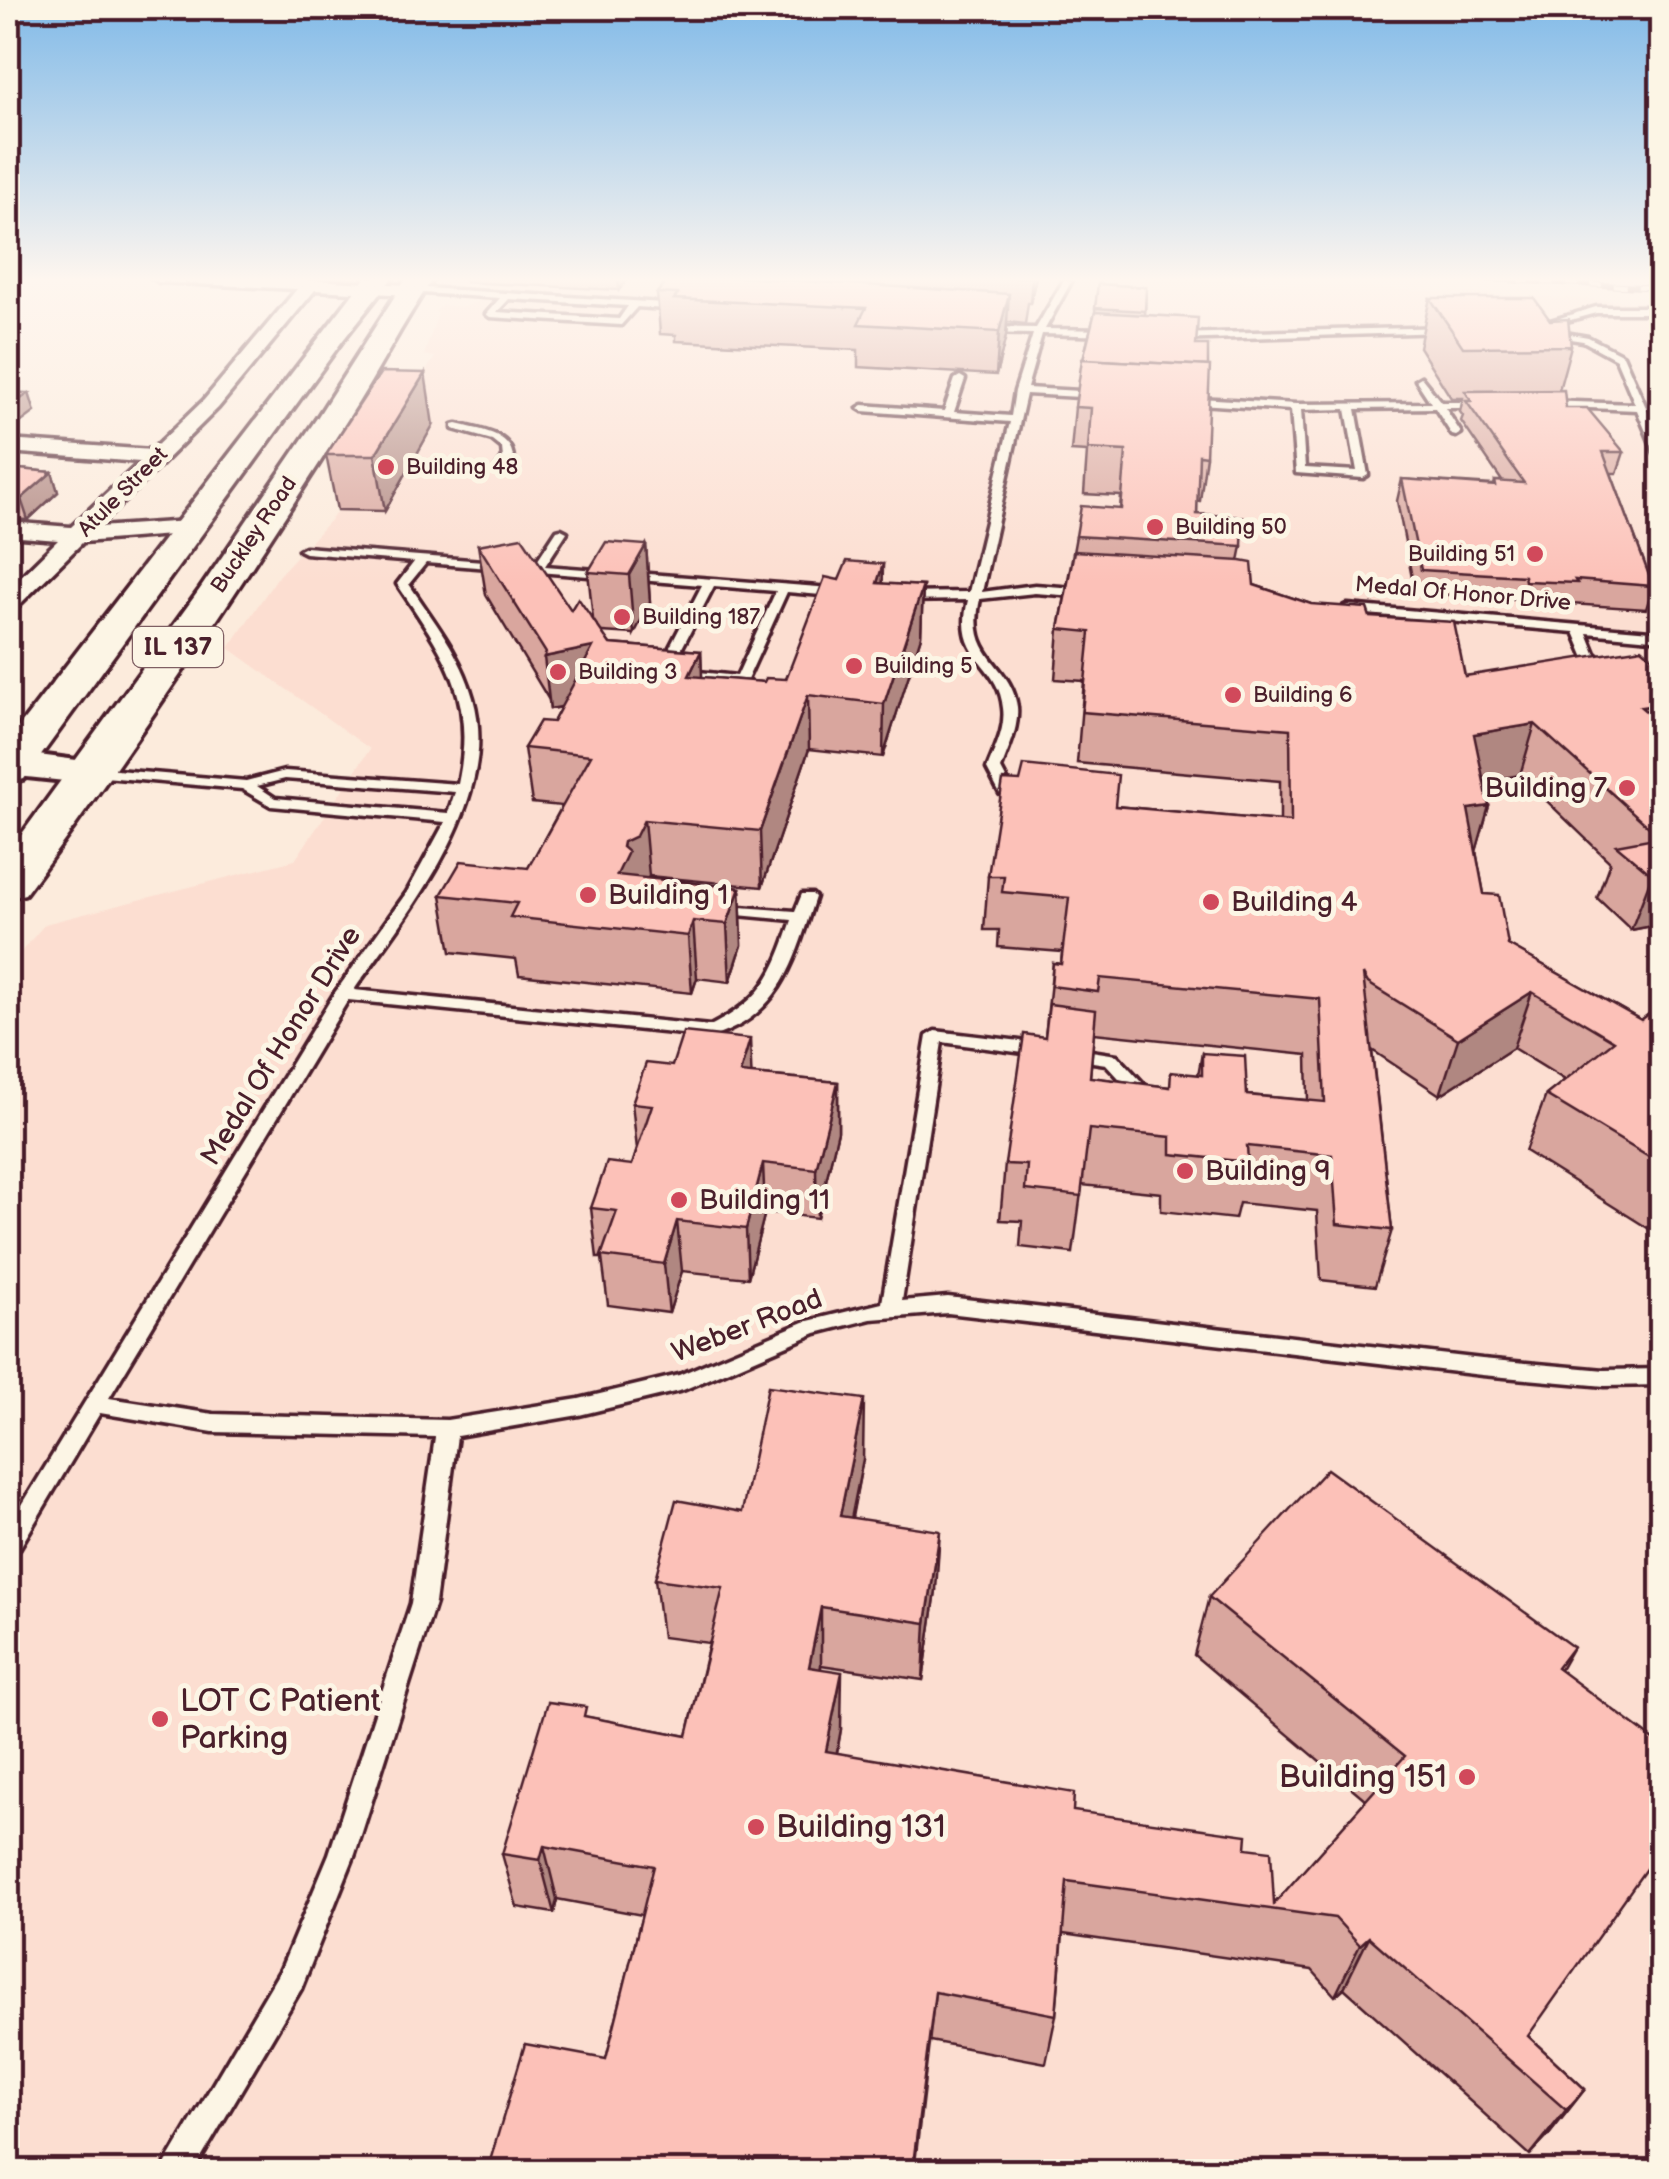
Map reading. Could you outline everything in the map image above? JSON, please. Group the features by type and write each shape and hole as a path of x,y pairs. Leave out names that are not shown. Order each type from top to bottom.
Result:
{"highway":[{"name":"Buckley Road","path":"9,766 177,542 314,379"},
{"name":"Buckley Road","path":"8,884 93,772 336,414 352,379"},
{"path":"8,717 68,690"}],"main road":[{"path":"9,766 93,772"}],"street":[{"name":"Atule Street","path":"8,602 159,457 232,379"},
{"path":"8,446 159,457"},
{"path":"8,529 80,535 106,530 177,542"},
{"path":"80,535 91,542 177,542"}],"lane":[{"path":"948,414 960,379"},
{"path":"1024,379 969,620 976,654 1002,686 1010,706 994,769 1005,791 1040,804"},
{"path":"1630,379 1638,407 1662,458"},
{"path":"1421,380 1456,432"},
{"path":"1020,391 1118,396"},
{"path":"1175,400 1296,408 1496,404"},
{"path":"1524,404 1638,407"},
{"path":"864,408 1014,419"},
{"path":"1296,408 1300,471 1363,475 1351,408"},
{"path":"457,427 496,438 507,447 508,458 500,470"},
{"path":"538,568 561,532"},
{"path":"305,550 853,593"},
{"name":"Medal Of Honor Drive","path":"8,1547 342,994 425,874 454,818 472,744 466,692 403,584 423,559"},
{"path":"710,582 663,672 741,680 783,588"},
{"path":"888,596 975,596 1035,590 1094,594"},
{"name":"Medal Of Honor Drive","path":"1340,608 1662,636"},
{"path":"1579,630 1589,655 1617,676"},
{"path":"93,772 246,786 286,775 462,788"},
{"path":"246,786 272,802 454,818"},
{"path":"342,994 712,1032 744,1018 775,986 807,897"},
{"path":"692,906 800,916"},
{"path":"712,1032 717,1040 714,1057"},
{"path":"891,1310 935,1036 1112,1059 1155,1108"},
{"name":"Weber Road","path":"94,1404 213,1423 447,1429 579,1408 682,1382 811,1327 871,1311 948,1305 1482,1368 1604,1378 1662,1377"},
{"path":"176,2172 292,1979 342,1854 422,1603 447,1429"}],"shaded area":[{"path":"421,379 1661,379 1661,2171 8,2172 8,967 45,924 295,860 370,749 229,648 279,575 333,517"}],"building":[{"path":"377,379 422,379 375,455 326,455"},
{"path":"1079,379 1209,379 1206,456 1199,455 1197,514 1243,517 1242,546 1076,536 1081,506 1121,509 1126,451 1088,449 1091,408 1075,407"},
{"path":"1564,390 1566,408 1587,408 1624,452 1603,452 1653,586 1525,581 1524,576 1421,570 1402,479 1496,486 1495,481 1524,483 1466,401 1471,401 1465,391"},
{"path":"8,392 29,393 8,408"},
{"path":"8,468 52,472 21,499 8,499"},
{"path":"522,537 571,610 578,598 610,644 701,651 689,676 764,682 766,678 786,679 825,577 839,580 847,561 883,564 877,583 923,586 884,704 808,695 760,831 644,820 636,836 623,842 622,847 628,852 617,875 740,888 727,924 693,921 688,936 510,917 517,903 441,895 461,861 528,868 591,755 524,748 540,721 553,722 593,647 544,657 546,653 478,545"},
{"path":"606,542 646,545 629,575 588,572"},
{"path":"1074,551 1252,563 1254,585 1311,604 1367,608 1370,617 1454,622 1465,676 1642,648 1662,665 1662,704 1641,707 1662,725 1662,874 1652,875 1616,845 1660,837 1535,724 1474,734 1489,806 1468,809 1484,894 1499,895 1508,945 1641,1020 1662,1004 1662,1165 1546,1095 1614,1041 1532,992 1458,1039 1368,983 1363,974 1392,1230 1337,1224 1332,1155 1247,1146 1248,1162 1171,1154 1171,1137 1089,1129 1081,1196 1025,1190 1027,1165 1005,1164 1024,1034 1045,1037 1049,1004 1096,1010 1090,1077 1170,1087 1171,1072 1202,1075 1202,1053 1245,1056 1247,1095 1325,1102 1320,999 1100,978 1098,992 1051,986 1053,963 1061,964 1069,898 1002,892 1004,876 988,876 1003,780 1020,781 1024,765 1118,775 1115,806 1291,822 1290,729 1082,712 1090,632 1059,629"},
{"path":"683,1032 750,1039 740,1073 838,1082 816,1169 763,1163 746,1229 677,1221 664,1264 601,1256 617,1211 591,1208 607,1162 632,1165 652,1105 632,1103 646,1063 672,1066"},
{"path":"768,1386 864,1399 840,1516 940,1531 926,1623 821,1607 809,1667 842,1672 826,1751 1074,1793 1073,1811 1247,1835 1246,1848 1271,1851 1274,1904 1405,1756 1209,1597 1327,1469 1573,1647 1557,1668 1662,1746 1662,1846 1528,2036 1585,2089 1566,2110 1369,1937 1360,1945 1335,1918 1067,1881 1056,2015 935,1992 912,2172 487,2171 525,2044 606,2059 654,1866 544,1846 540,1860 502,1854 548,1702 586,1707 584,1716 687,1736 723,1588 655,1579 676,1500 742,1512"}],"place":[{"name":"Building 48","path":"386,467"},
{"name":"Building 50","path":"1155,527"},
{"name":"Building 51","path":"1535,554"},
{"name":"Building 187","path":"622,617"},
{"name":"Building 5","path":"854,666"},
{"name":"Building 3","path":"558,672"},
{"name":"Building 6","path":"1233,695"},
{"name":"Building 7","path":"1627,788"},
{"name":"Building 1","path":"588,895"},
{"name":"Building 4","path":"1211,902"},
{"name":"Building 9","path":"1185,1171"},
{"name":"Building 11","path":"679,1200"},
{"name":"LOT C Patient Parking","path":"160,1719"},
{"name":"Building 151","path":"1467,1777"},
{"name":"Building 131","path":"756,1827"}]}
